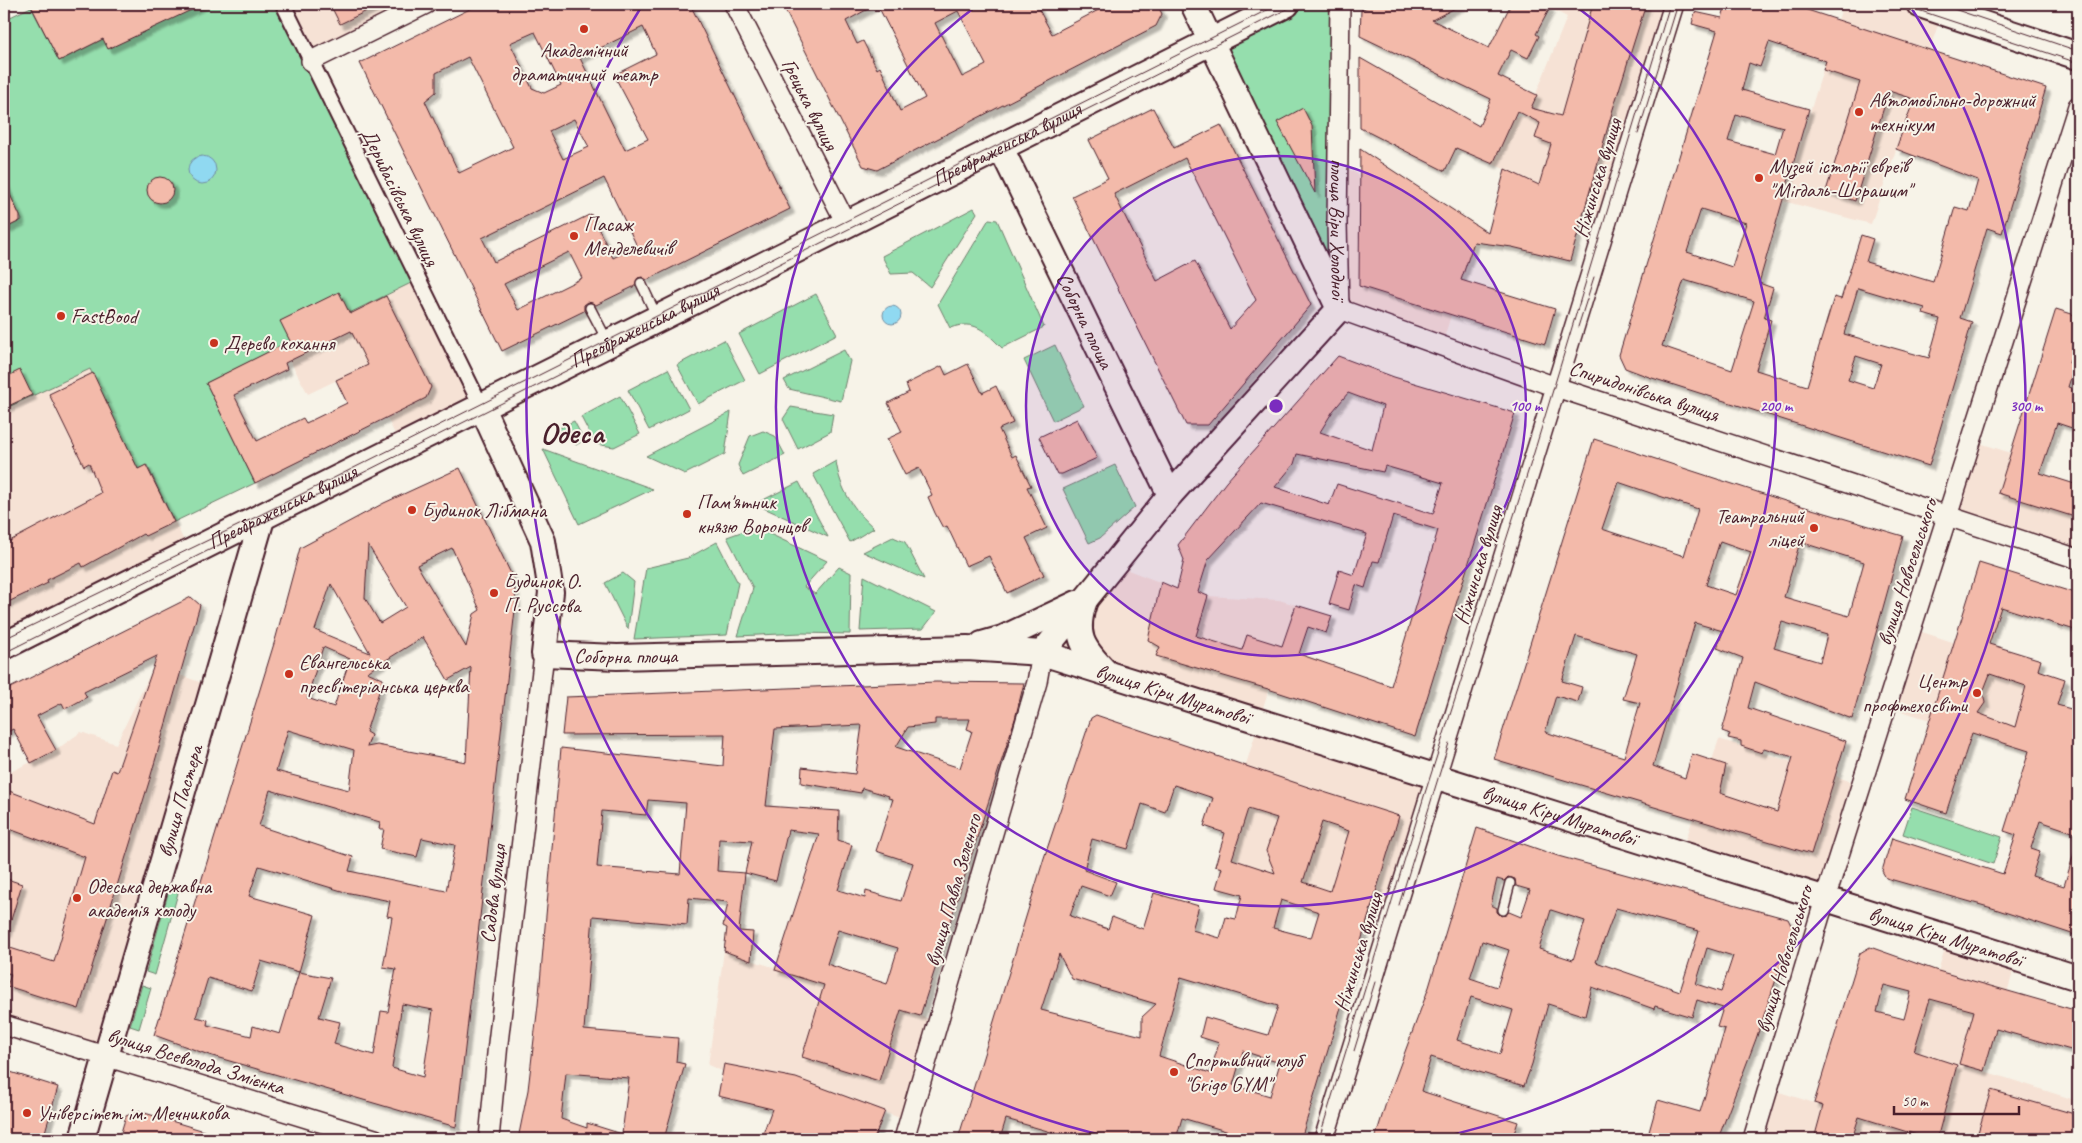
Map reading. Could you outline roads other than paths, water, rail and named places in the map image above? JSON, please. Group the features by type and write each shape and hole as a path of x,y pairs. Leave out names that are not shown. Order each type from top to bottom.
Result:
{"main road":[{"name":"Преображенська вулиця","path":"4,646 659,320 1286,4"},
{"path":"1920,4 2078,56"}],"street":[{"name":"Дерибасівська вулиця","path":"283,4 482,408"},
{"path":"311,61 426,4"},
{"name":"Грецька вулиця","path":"734,4 847,225"},
{"name":"площа Віри Холодної","path":"1193,4 1339,309"},
{"name":"площа Віри Холодної","path":"1339,309 1337,223 1340,4"},
{"name":"Ніжинська вулиця","path":"1324,1139 1674,4"},
{"name":"вулиця Новосельського","path":"1753,1139 1825,899 2078,106"},
{"name":"Соборна площа","path":"1001,148 1170,496"},
{"name":"Спиридонівська вулиця","path":"1339,309 1556,387 2078,559"},
{"name":"Соборна площа","path":"482,408 543,541 552,592 544,654 617,657 967,648 1042,653 1170,496 1339,309"},
{"name":"вулиця Пастера","path":"82,1139 262,518"},
{"path":"1085,598 1078,620 1081,639 1091,657 1107,673"},
{"name":"Соборна площа","path":"967,648 1004,638 1085,598"},
{"name":"вулиця Кіри Муратової","path":"1042,653 2078,978"},
{"name":"вулиця Павла Зеленого","path":"904,1139 1038,682 1042,653"},
{"name":"Садова вулиця","path":"489,1139 499,1034 544,654"},
{"name":"вулиця Всеволода Змієнка","path":"4,1025 375,1139"}],"lane":[{"path":"641,283 659,320"},
{"path":"590,308 609,344"},
{"path":"1503,910 1510,883"}],"water":[{"path":"202,156 212,160 216,170 212,180 202,184 192,180 188,170 192,160"},
{"path":"888,306 896,306 901,311 899,322 888,324 883,319 883,311"}],"tram line":[{"path":"4,653 1297,4"},
{"path":"1319,1139 1425,793 1533,456 1670,4"},
{"path":"1900,4 2078,63"},
{"path":"1939,4 2078,51"},
{"path":"1638,134 1677,7"},
{"path":"4,639 262,514 1271,8"},
{"path":"1578,327 1594,277"},
{"path":"1399,905 1449,743"},
{"path":"1354,1051 1375,982"}],"place":[{"name":"Академічний драматичний театр","path":"584,29"},
{"name":"Автомобільно-дорожний технікум","path":"1859,112"},
{"name":"Музей історії євреїв \"Мігдаль-Шорашим\"","path":"1759,178"},
{"name":"Пасаж Менделевичів","path":"574,236"},
{"name":"FastBood","path":"61,316"},
{"name":"Дерево кохання","path":"214,343"},
{"name":"Будинок Лібмана","path":"412,510"},
{"name":"Пам'ятник князю Воронцов","path":"687,514"},
{"name":"Театральний ліцей","path":"1814,528"},
{"name":"Будинок О. П. Руссова","path":"494,593"},
{"name":"Євангельська пресвітеріанська церква","path":"289,674"},
{"name":"Центр профтехосвіти","path":"1977,693"},
{"name":"Одеська державна академія холоду","path":"77,898"},
{"name":"Спортивний клуб \"Grigo GYM\"","path":"1174,1072"},
{"name":"Універсітет ім. Мечникова","path":"27,1113"}],"district":[{"name":"Одеса","path":"572,432"}]}
